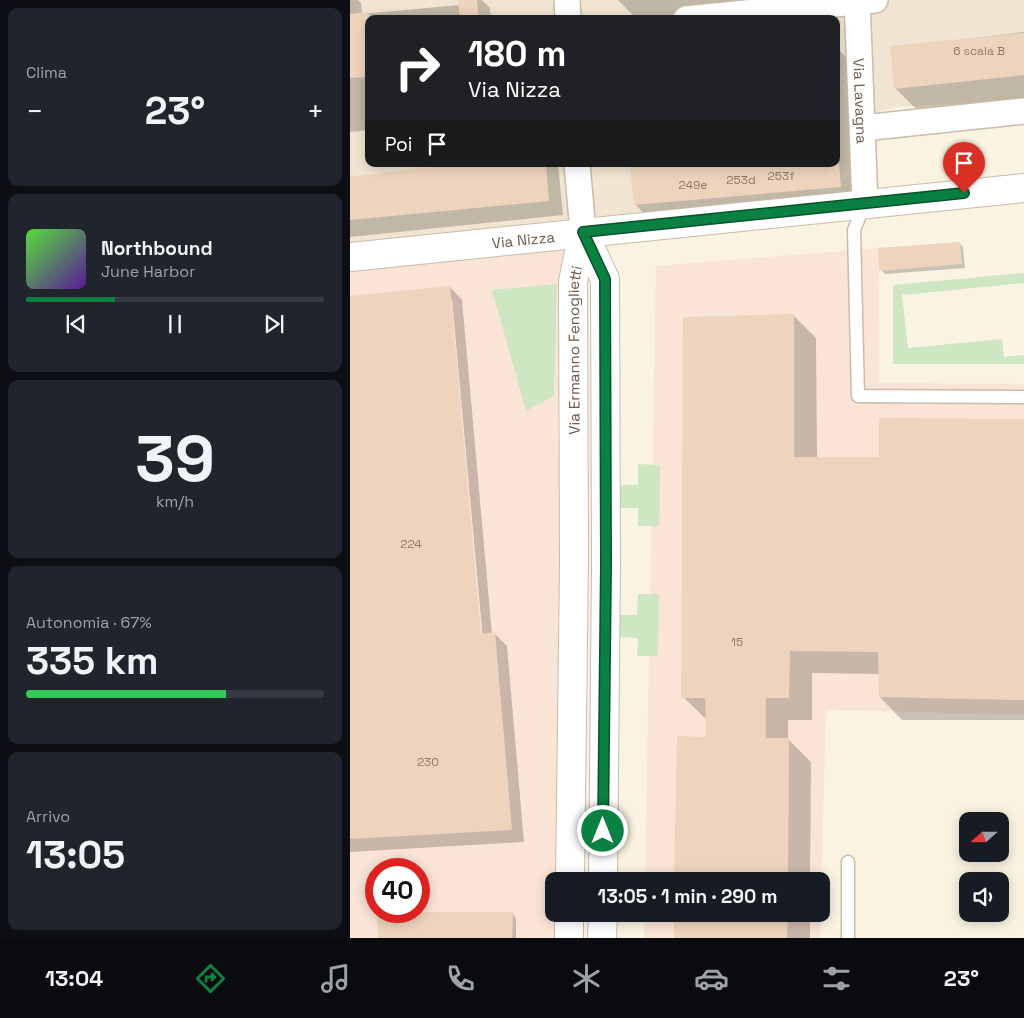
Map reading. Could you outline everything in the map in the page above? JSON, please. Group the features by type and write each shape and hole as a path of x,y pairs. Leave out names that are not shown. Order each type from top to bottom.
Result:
{"street":[{"path":"567,0 568,15"},
{"path":"725,15 863,1"},
{"name":"Via Lavagna","path":"863,1 865,203"},
{"path":"863,128 1024,111"},
{"path":"578,167 583,232"},
{"name":"Via Nizza","path":"350,257 1024,188"},
{"name":"Via Ermanno Fenoglietti","path":"570,872 574,563 573,282 583,232"},
{"name":"Via Ermanno Fenoglietti","path":"583,232 605,279 606,574 603,872"},
{"path":"569,922 569,938"},
{"path":"602,938 603,922"}],"lane":[{"path":"865,203 854,230 858,396 1024,397"},
{"path":"848,862 848,938"}],"shaded area":[{"path":"350,0 1024,0 1024,100 895,107 847,121 854,204 350,257"},
{"path":"568,240 569,872 545,872 545,922 565,922 564,938 350,938 350,258"},
{"path":"878,248 879,383 1024,384 1024,715 826,710 822,872 645,872 656,266"},
{"path":"645,922 821,922 820,938 644,938"}],"green space":[{"path":"1024,273 1024,283 902,295 908,348 1002,339 1004,357 1024,355 1024,364 893,364 893,285"},
{"path":"557,284 554,396 526,411 492,290"},
{"path":"638,464 660,465 659,526 638,526 638,508 618,508 618,485 638,485"},
{"path":"638,594 659,594 658,656 637,656 638,638 617,637 617,615 637,615"}],"building":[{"path":"458,0 477,0 479,15 460,15"},
{"path":"369,12 369,15 365,15 365,77 350,78 350,14"},
{"path":"1024,33 1024,75 894,89 890,46"},
{"path":"428,167 546,167 549,201 350,220 350,177"},
{"path":"630,167 839,167 841,187 634,205"},
{"path":"960,242 962,264 879,271 878,248"},
{"path":"450,286 481,634 495,632 512,830 350,839 350,296"},
{"path":"794,314 794,457 879,457 879,418 1024,419 1024,700 879,697 878,652 790,651 789,698 766,698 766,738 789,738 788,872 674,872 677,736 706,737 705,698 681,698 683,317"},
{"path":"430,912 513,912 512,938 378,938 377,923 430,923"},
{"path":"674,922 788,922 787,938 674,938"}],"route":[{"path":"603,831 606,564 605,279 583,232 964,193"}]}
